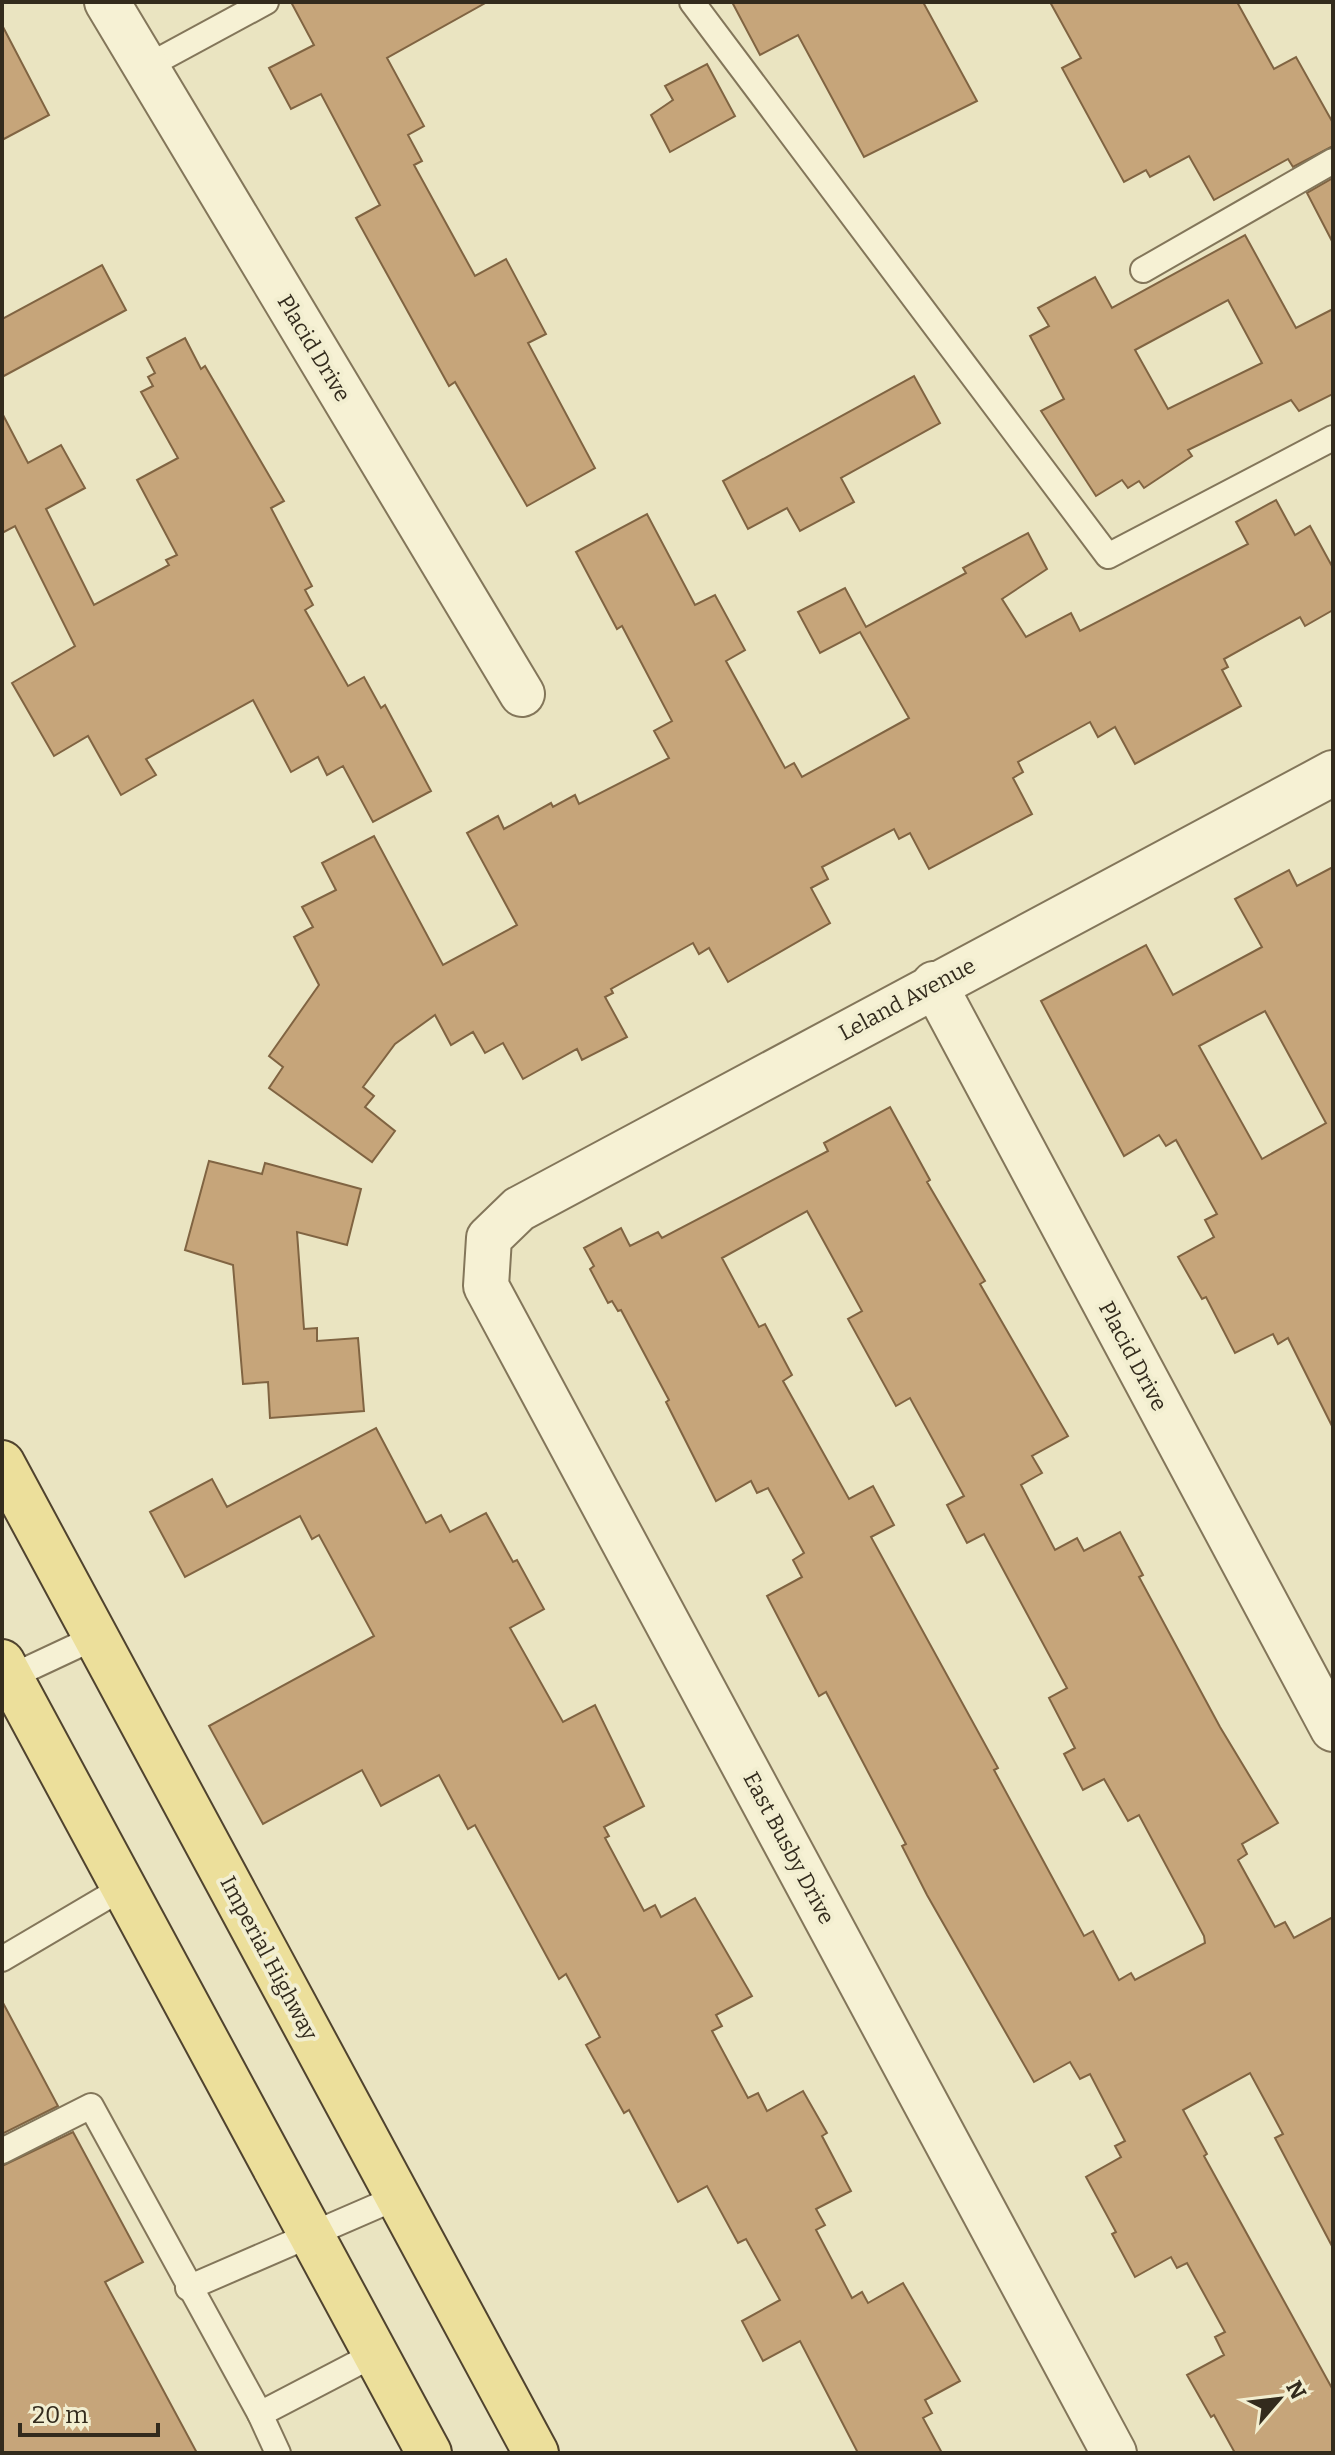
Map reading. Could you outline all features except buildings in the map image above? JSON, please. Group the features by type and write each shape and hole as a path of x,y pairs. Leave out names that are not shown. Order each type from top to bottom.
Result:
{"main road":[{"name":"Imperial Highway","path":"2,1463 536,2453"},
{"path":"5,1673 429,2453"}],"street":[{"name":"Placid Drive","path":"107,2 522,694"},
{"name":"Leland Avenue","path":"489,1238 519,1209 1333,773"},
{"name":"Placid Drive","path":"934,984 1333,1729"},
{"name":"East Busby Drive","path":"489,1238 486,1286 1114,2453"}],"lane":[{"path":"146,67 266,2"},
{"path":"692,2 1108,556 1333,438"},
{"path":"1143,270 1333,161"},
{"path":"5,1673 96,1637"},
{"path":"2,1959 124,1887"},
{"path":"2,2151 91,2106 188,2288 260,2414 278,2453"},
{"path":"188,2288 398,2197"},
{"path":"260,2414 375,2354"}]}
